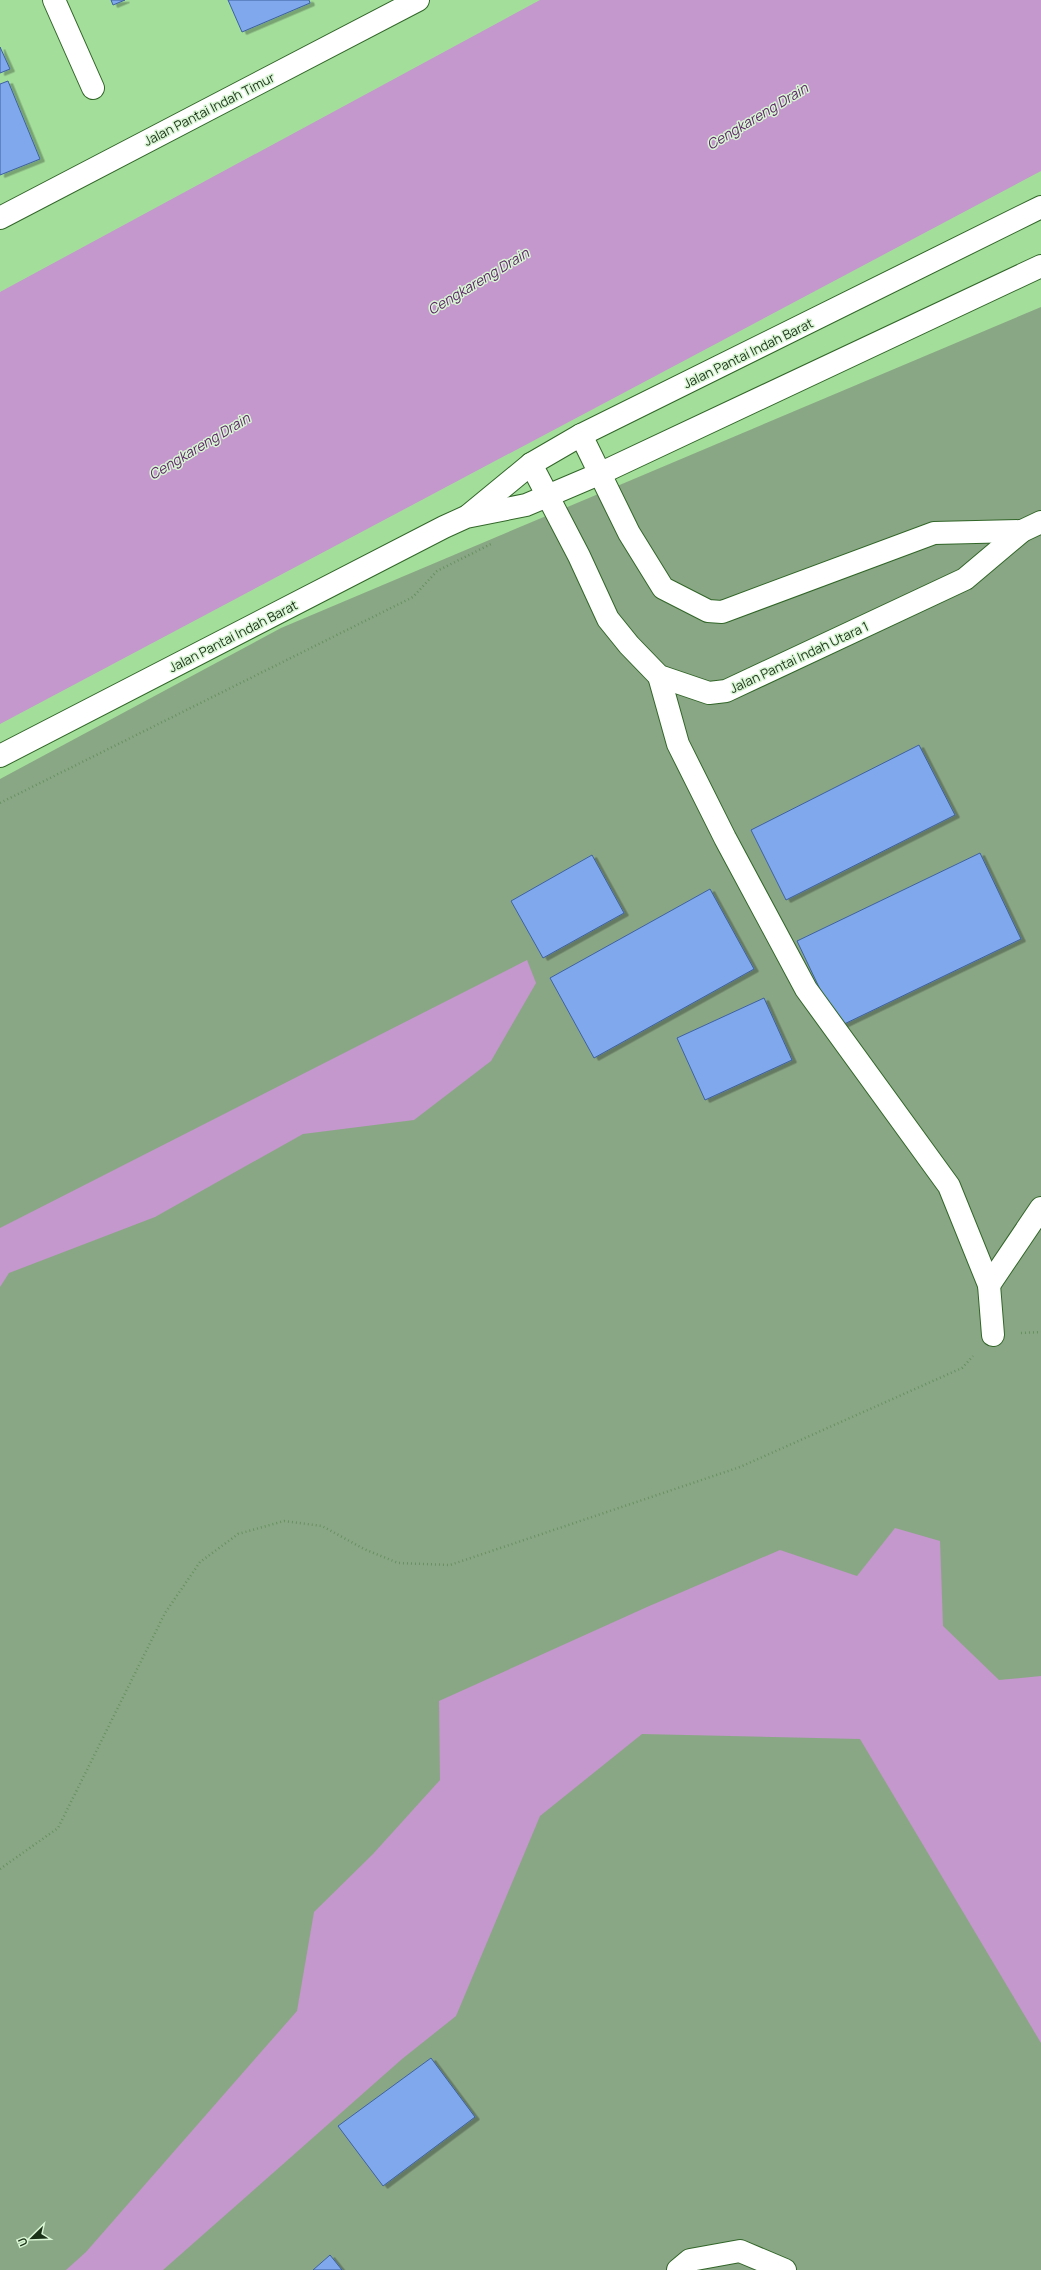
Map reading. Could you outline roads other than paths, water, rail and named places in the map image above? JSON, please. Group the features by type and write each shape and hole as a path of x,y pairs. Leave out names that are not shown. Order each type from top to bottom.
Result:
{"street":[{"path":"54,0 93,88"},
{"name":"Jalan Pantai Indah Timur","path":"0,218 418,0"},
{"name":"Jalan Pantai Indah Barat","path":"466,517 531,464 581,434 1041,207"},
{"name":"Jalan Pantai Indah Barat","path":"0,756 444,526 466,517 526,505 547,497 1041,266"},
{"name":"Jalan Pantai Indah Utara 1","path":"581,434 599,474 633,540 663,588 708,611 722,612 934,533 1022,531"},
{"name":"Jalan Pantai Indah Utara 1","path":"531,464 579,556 608,619 659,676 709,694 726,691 965,579 1022,531 1041,522"},
{"path":"659,676 678,744 725,838 806,989 949,1186 989,1285 993,1335"},
{"path":"989,1285 1041,1208"},
{"path":"678,2270 690,2260 740,2251 785,2270"}],"water":[{"name":"Cengkareng Drain","path":"540,0 1041,0 1041,171 0,724 0,292"},
{"path":"527,960 536,983 491,1061 414,1120 303,1134 155,1217 9,1273 0,1287 0,1228"},
{"path":"895,1528 940,1541 943,1626 999,1680 1041,1676 1041,2043 860,1739 642,1734 540,1816 456,2016 402,2059 163,2270 66,2270 86,2252 297,2011 314,1912 373,1854 440,1780 439,1701 647,1607 780,1550 857,1576"}]}
